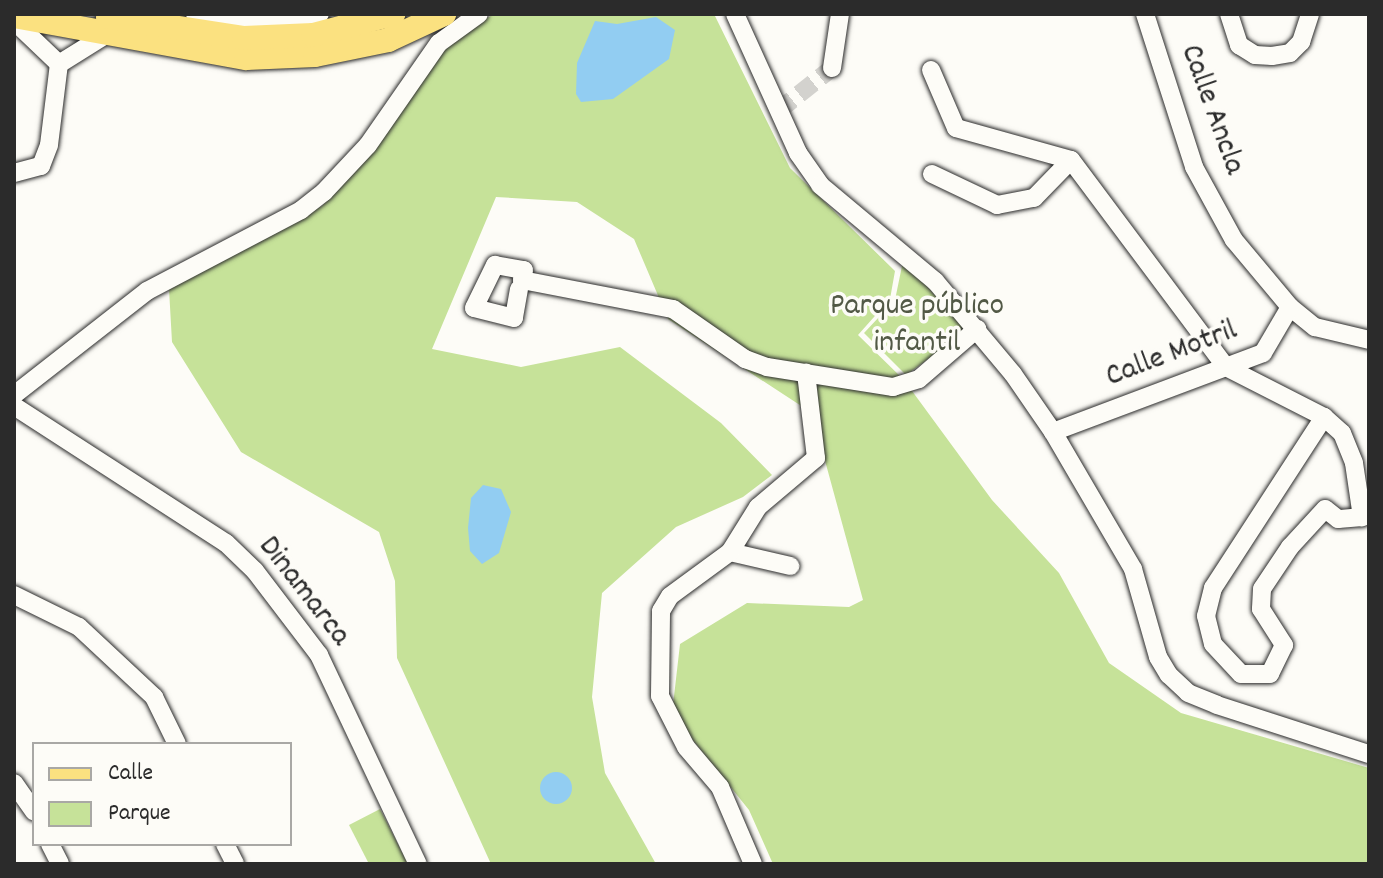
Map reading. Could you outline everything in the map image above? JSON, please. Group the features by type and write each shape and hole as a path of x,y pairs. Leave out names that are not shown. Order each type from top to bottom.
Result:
{"main road":[{"path":"92,14 244,38 313,35 393,14"},
{"path":"14,18 246,58 315,55 388,40 444,14"}],"street":[{"path":"195,14 245,21 320,14"},
{"path":"14,395 166,278 267,229 324,192 368,145 439,43 479,14"},
{"path":"735,14 798,153 820,185 856,220 924,271 977,329 1053,432 1133,569 1158,657 1169,675 1188,693 1217,705 1369,754"},
{"path":"832,68 840,14"},
{"name":"Calle Ancla","path":"1145,14 1194,167 1234,240 1290,307 1315,327 1369,340"},
{"path":"1229,14 1239,45 1255,55 1272,56 1290,53 1301,42 1310,14"},
{"path":"14,18 59,64"},
{"path":"59,64 107,34"},
{"path":"14,173 41,166 49,145 59,64"},
{"path":"931,70 956,128 1071,160 1226,367 1324,417 1342,433 1362,468 1362,517 1338,519 1325,509 1290,547 1262,589 1261,609 1284,645 1270,674 1241,674 1213,644 1206,616 1213,588 1324,417"},
{"path":"932,174 997,205 1034,198 1071,160"},
{"path":"519,289 514,318 474,308 495,265 524,270 522,280 673,309 745,359 806,373 906,385 977,329"},
{"name":"Calle Motril","path":"1053,432 1263,353 1290,307"},
{"path":"753,864 720,787 671,722 657,680 661,611 670,596 730,552 758,507 816,458 806,373"},
{"name":"Dinamarca","path":"14,406 226,543 255,571 319,655 418,864"},
{"path":"730,552 790,566"},
{"path":"14,595 79,627 154,697 176,742"},
{"path":"14,783 32,809"},
{"path":"51,846 60,864"},
{"path":"226,846 235,864"}],"green space":[{"path":"494,14 714,14 790,168 895,271 890,299 858,335 904,380 992,500 1059,573 1109,663 1181,713 1369,768 1369,864 773,864 749,810 672,714 680,644 747,603 849,607 863,600 812,413 668,319 634,239 577,202 496,197 432,349 521,367 620,347 721,423 772,475 743,497 676,527 602,593 592,697 605,773 656,864 491,864 397,658 395,581 379,532 241,452 172,342 169,289 322,206 369,157 446,42"},
{"name":"Parque público infantil","path":"903,261 968,330 906,375 864,333 895,300"},
{"path":"380,809 408,864 369,864 349,825"}],"water":[{"path":"656,17 675,30 669,59 613,99 581,102 576,94 577,63 595,21 617,24"},
{"path":"483,485 501,489 511,512 499,553 482,564 470,551 468,528 471,498"},
{"path":"556,772 567,777 572,788 567,799 556,804 545,799 540,788 545,777"}],"tunnel":[{"path":"778,111 832,68"}]}
